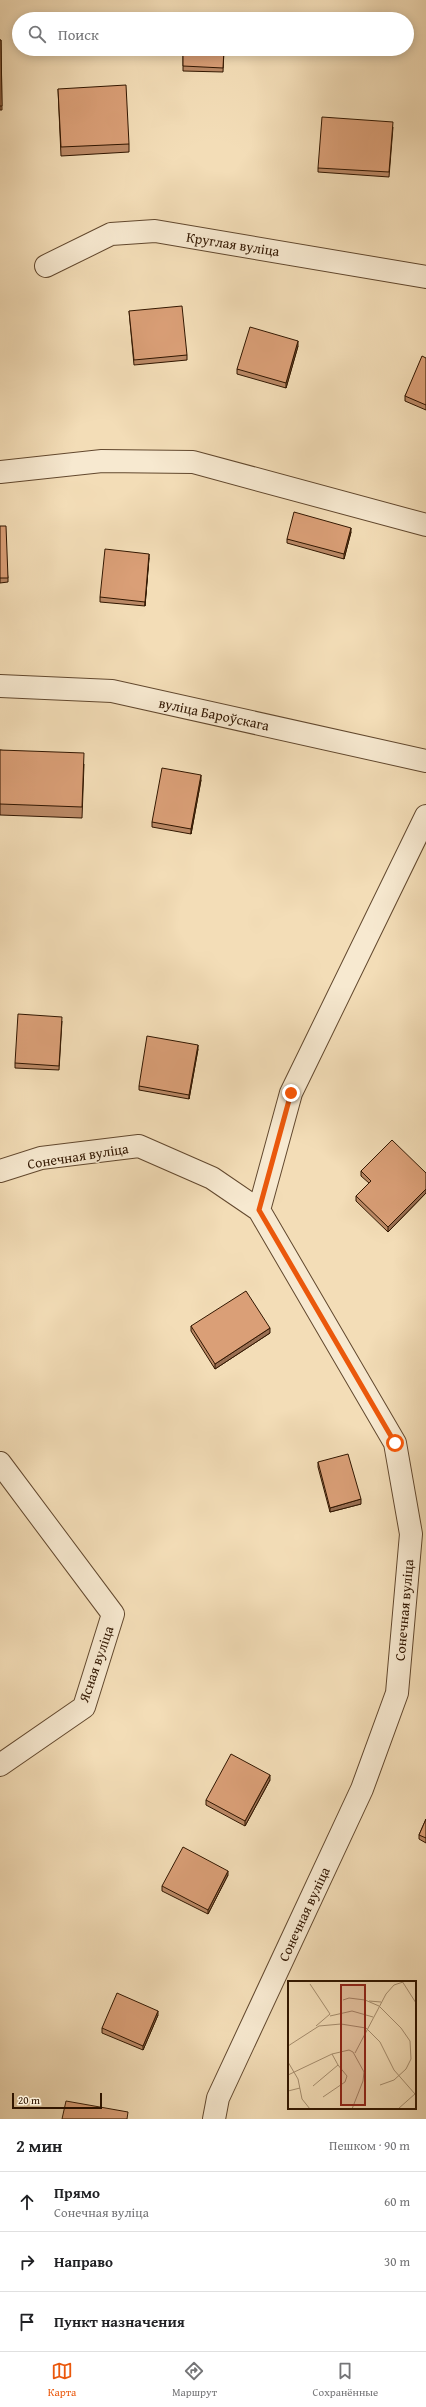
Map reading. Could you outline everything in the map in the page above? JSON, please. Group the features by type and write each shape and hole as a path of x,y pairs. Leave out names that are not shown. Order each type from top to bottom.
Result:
{"street":[{"name":"Круглая вуліца","path":"46,266 112,234 155,231 426,276"},
{"path":"0,472 102,461 193,462 426,525"},
{"name":"вуліца Бароўскага","path":"0,686 112,692 426,761"},
{"path":"259,1210 291,1093 426,816"},
{"name":"Сонечная вуліца","path":"0,1171 40,1158 139,1146 212,1178 259,1210 395,1443 411,1534 397,1693 362,1789 218,2098 214,2119"},
{"name":"Ясная вуліца","path":"0,1463 113,1614 84,1707 0,1765"}],"building":[{"path":"1,40 2,106 0,106"},
{"path":"183,56 224,56 223,68 183,66"},
{"path":"126,85 129,144 61,147 58,89"},
{"path":"322,117 393,122 389,172 318,168"},
{"path":"182,306 187,355 134,360 129,311"},
{"path":"250,327 298,341 286,383 237,369"},
{"path":"422,356 426,358 426,405 405,396"},
{"path":"294,512 351,528 344,554 287,539"},
{"path":"0,526 6,526 8,578 0,578"},
{"path":"105,549 149,554 145,602 100,597"},
{"path":"0,750 84,753 82,807 0,804"},
{"path":"162,768 201,775 191,829 152,822"},
{"path":"18,1014 62,1017 59,1066 15,1063"},
{"path":"147,1036 198,1045 189,1095 139,1086"},
{"path":"392,1140 426,1173 426,1189 388,1227 356,1196 371,1181 361,1171"},
{"path":"246,1291 270,1328 215,1364 191,1326"},
{"path":"348,1454 361,1499 330,1508 318,1462"},
{"path":"231,1754 270,1775 245,1821 206,1800"},
{"path":"426,1819 426,1838 419,1835"},
{"path":"183,1847 228,1871 208,1910 162,1886"},
{"path":"117,1993 158,2011 143,2046 102,2028"},
{"path":"66,2101 128,2112 127,2119 62,2119"}],"route":[{"path":"291,1093 259,1210 395,1443"}]}
